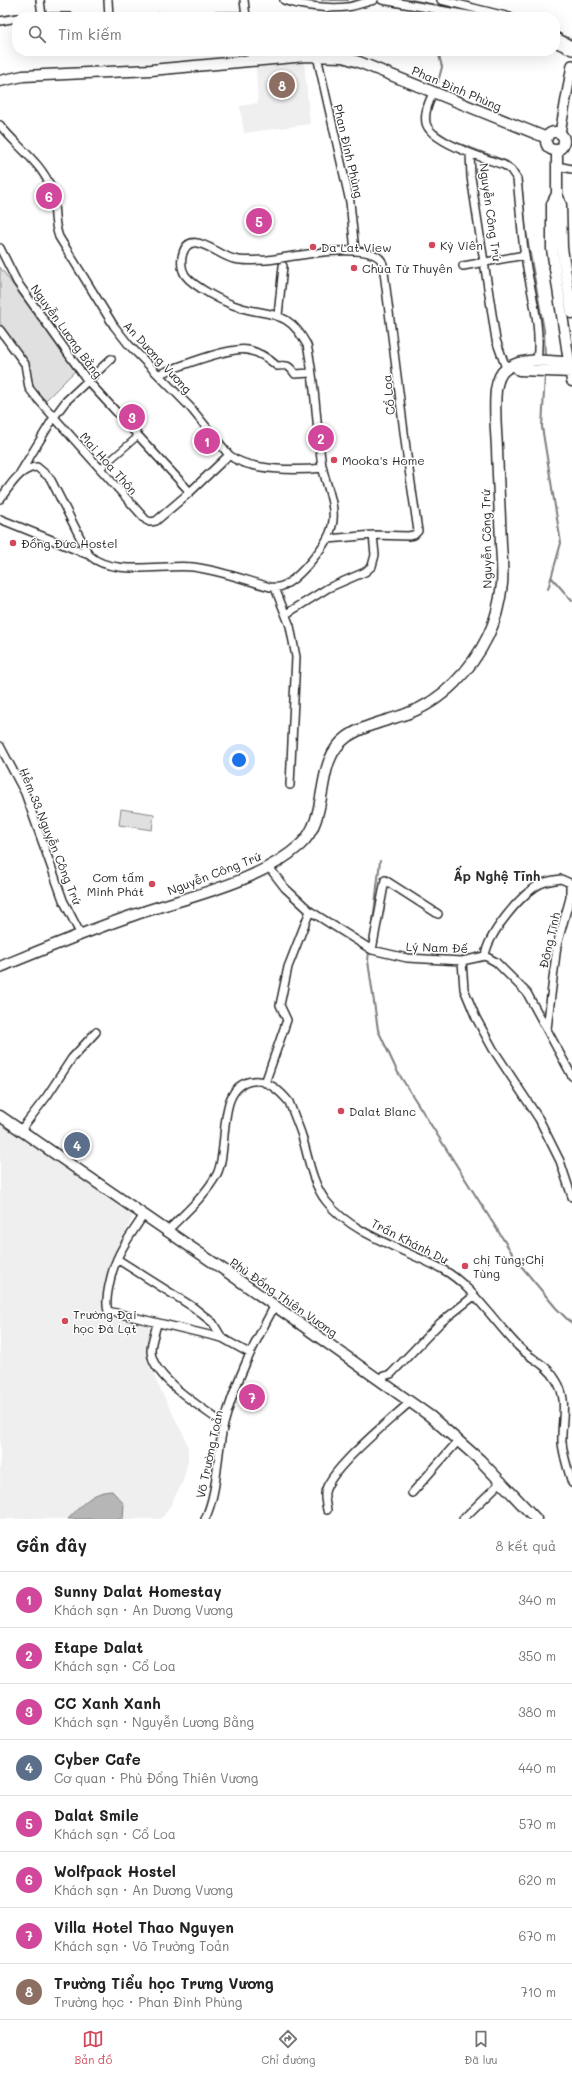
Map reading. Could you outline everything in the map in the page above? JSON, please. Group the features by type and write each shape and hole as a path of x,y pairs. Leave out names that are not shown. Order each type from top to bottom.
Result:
{"main road":[{"name":"Phan Đình Phùng","path":"0,81 47,74 143,70 316,56 343,57 359,62 547,138"},
{"path":"557,150 548,147 547,138 551,133 560,134 564,138 564,144 557,150 557,194 561,205 560,228 564,269 572,313"},
{"path":"510,367 519,362 571,370 552,249 552,204 557,194"},
{"name":"Nguyễn Công Trứ","path":"0,967 81,935 232,882 268,866 298,846 311,832 317,816 329,761 340,743 349,735 424,707 444,693 465,670 489,634 495,618 502,586 496,399 499,380 510,367"},
{"name":"Phù Đổng Thiên Vương","path":"0,1116 143,1216 167,1231 410,1402 458,1440 502,1481 536,1519"}],"street":[{"path":"40,0 42,12"},
{"path":"108,0 109,12"},
{"path":"244,0 246,12"},
{"path":"284,0 296,3 337,7 346,7 374,0"},
{"path":"382,0 451,12"},
{"path":"441,0 490,12"},
{"path":"0,21 12,19"},
{"path":"560,39 572,45"},
{"path":"560,45 572,51"},
{"path":"251,56 252,62"},
{"name":"Phan Đinh Phùng","path":"316,56 350,202 355,251"},
{"path":"560,134 572,64"},
{"name":"Nguyễn Công Trứ","path":"433,93 426,110 428,127 448,144 504,165 511,170 517,179 525,255 537,321 539,345 537,365"},
{"name":"An Dương Vương","path":"0,125 30,159 48,183 53,196 56,229 88,287 114,326 129,345 190,407 229,455 236,461 250,465 305,470 323,468"},
{"name":"Nguyễn Công Trứ","path":"470,153 471,177 496,340 510,367"},
{"path":"557,166 572,169"},
{"name":"Cổ Loa","path":"197,242 205,244 223,256 244,260 268,260 326,252 355,251 374,254 379,257 383,264 407,456 419,525 418,531 414,535 373,535 328,539 333,526 333,512 323,468 307,345 299,330 294,325 278,316 239,308 209,293 184,274 182,258 184,250 190,244 197,242"},
{"name":"Nguyễn Lương Bằng","path":"0,248 18,282 87,380 190,492"},
{"path":"463,266 525,255"},
{"path":"278,316 283,266"},
{"name":"Mai Hoa Thôn","path":"0,330 25,364 29,388 100,469 150,522 156,521 190,492 229,455"},
{"path":"159,374 192,361 236,349 248,350 265,356 277,366 285,364 289,366 295,374 311,373"},
{"path":"0,500 19,475 54,417 87,380 111,359"},
{"path":"100,469 138,436"},
{"path":"19,475 30,469 37,468 48,474 89,555"},
{"path":"0,519 89,555 100,562 118,567 193,567 275,588 286,584 296,576 328,539"},
{"path":"286,614 328,588 365,572 372,566 375,555 373,535"},
{"path":"275,588 286,614 294,640 296,661 290,784"},
{"name":"Hẻm 33 Nguyễn Công Trứ","path":"0,746 25,793 63,900 81,935"},
{"name":"Lý Nam Đế","path":"268,866 285,888 310,912 372,950 407,958 462,961 485,956 496,962 527,993 572,1076"},
{"name":"Đông Tĩnh","path":"485,956 486,950 498,926 520,901 540,885 561,879 570,883 570,898 557,945 547,1029"},
{"path":"372,950 385,880 438,914"},
{"path":"167,1231 208,1187 217,1174 223,1153 226,1111 233,1093 246,1082 259,1080 265,1083 287,1020 280,1006 288,967 310,912"},
{"path":"462,961 464,989 476,1018 493,1049 539,1119 560,1161 572,1197"},
{"path":"20,1131 47,1096 72,1058 96,1032"},
{"name":"Trần Khánh Dư","path":"265,1083 283,1095 289,1102 320,1191 331,1208 343,1218 389,1245 454,1275 463,1282 519,1347 548,1369 556,1379 562,1391 565,1412 562,1431 563,1451 572,1483"},
{"path":"143,1216 117,1259 108,1292 106,1306 108,1311 157,1324 222,1338 249,1353"},
{"path":"117,1259 193,1307 213,1323 222,1338"},
{"path":"377,1378 391,1374 440,1323 474,1296"},
{"name":"Võ Trường Toản","path":"205,1519 214,1492 224,1424 249,1353 274,1307"},
{"path":"157,1324 152,1351 154,1364 168,1380 224,1424"},
{"path":"327,1510 325,1490 331,1479 356,1452 410,1402"},
{"path":"412,1493 458,1440"},
{"path":"463,1519 502,1481"}],"shaded area":[{"path":"304,63 310,124 244,133 240,106 258,103 256,67"},
{"path":"0,267 75,371 45,401 33,386 28,362 0,323"},
{"path":"121,809 154,814 152,830 119,825"},
{"name":"Trường Đại học Đà Lạt","path":"0,1122 132,1213 132,1218 113,1259 102,1304 103,1312 108,1315 150,1327 147,1347 148,1358 156,1381 185,1438 188,1449 188,1461 183,1481 169,1508 161,1519 0,1519"},
{"path":"112,1491 124,1504 123,1519 68,1519 87,1500 98,1494"}],"waterway":[{"path":"322,0 348,0"},
{"path":"412,0 469,12"},
{"path":"438,82 442,67 439,56"},
{"path":"429,114 434,100"},
{"path":"432,128 452,141 508,162 516,170 521,179 526,232 544,330 545,357"},
{"path":"545,374 542,427 561,543 548,589"},
{"path":"552,578 572,601"},
{"path":"371,939 380,861"},
{"path":"369,951 368,961 378,1030 397,1071 517,1261 556,1308 572,1324"}],"place":[{"name":"Trường Tiểu học Trưng Vương","path":"282,85"},
{"name":"Wolfpack Hostel","path":"49,196"},
{"name":"Dalat Smile","path":"259,221"},
{"name":"Kỳ Viên","path":"432,245"},
{"name":"Da Lat View","path":"313,247"},
{"name":"Chùa Từ Thuyên","path":"354,268"},
{"name":"CC Xanh Xanh","path":"132,417"},
{"name":"Etape Dalat","path":"321,438"},
{"name":"Sunny Dalat Homestay","path":"207,441"},
{"name":"Mooka's Home","path":"334,460"},
{"name":"Đồng Đức Hostel","path":"13,543"},
{"name":"Cơm tấm Minh Phát","path":"152,884"},
{"name":"Dalat Blanc","path":"341,1111"},
{"name":"Cyber Cafe","path":"77,1145"},
{"name":"chị Tùng;Chị Tùng","path":"465,1266"},
{"name":"Trường Đại học Đà Lạt","path":"65,1321"},
{"name":"Villa Hotel Thao Nguyen","path":"252,1397"}],"district":[{"name":"Ấp Nghệ Tĩnh","path":"497,875"}]}
